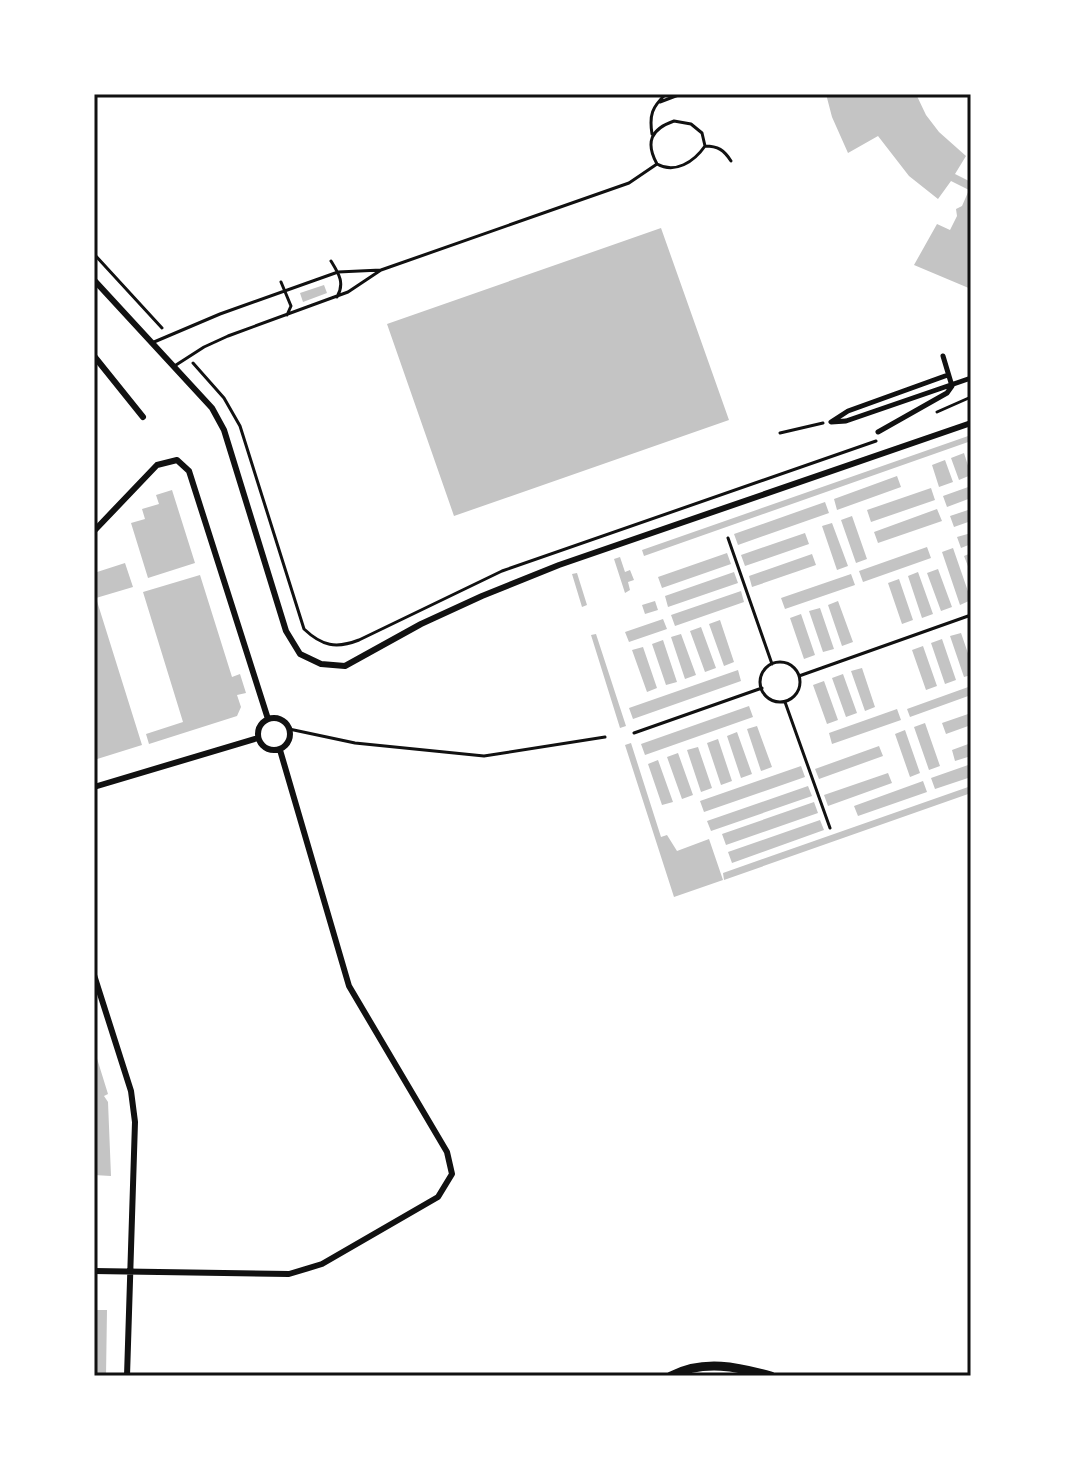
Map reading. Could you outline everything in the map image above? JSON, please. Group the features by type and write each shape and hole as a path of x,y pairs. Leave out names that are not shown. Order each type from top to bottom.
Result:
{"main road":[{"path":"671,1376 712,1365 771,1376"}],"street":[{"path":"94,280 212,408 224,430 286,631 300,654 321,664 345,666 421,624 559,565 971,423"},
{"path":"94,356 143,417"},
{"path":"943,356 952,386"},
{"path":"831,422 848,411 945,376"},
{"path":"831,422 846,421 971,378"},
{"path":"878,432 947,393 952,386"},
{"path":"94,531 157,465 177,460 189,471 268,719"},
{"path":"268,719 283,721 289,729 290,739 280,750 269,750 258,738 258,728 268,719"},
{"path":"94,787 258,738"},
{"path":"94,1271 289,1274 322,1264 438,1197 452,1174 447,1152 349,986 280,750"},
{"path":"94,975 131,1091 135,1122 127,1376"}],"lane":[{"path":"652,134 662,125 674,121 691,124 702,133 705,146 699,154 677,168 665,169 657,164 649,146 652,134 649,117 666,94"},
{"path":"657,103 681,94"},
{"path":"705,146 715,146 726,153 731,161"},
{"path":"174,366 228,336 337,297 381,270 629,183 657,164"},
{"path":"331,261 338,272 342,289 337,297"},
{"path":"152,342 338,272 381,270"},
{"path":"281,282 291,306 287,315"}],"path":[{"path":"94,254 168,334"},
{"path":"188,357 224,398 240,426 304,629 317,641 335,647 359,640 502,571 884,438"},
{"path":"926,418 971,397"},
{"path":"780,433 831,422"},
{"path":"728,538 772,664"},
{"path":"799,676 971,615"},
{"path":"772,664 791,665 799,676 796,695 785,702 768,698 762,688 761,676 772,664"},
{"path":"634,733 762,688"},
{"path":"785,702 830,828"},
{"path":"289,729 355,743 484,756 605,737"}],"building":[{"path":"826,94 916,94 939,132 966,156 955,174 971,182 971,289 914,265 937,224 950,230 957,216 956,209 962,206 969,190 951,181 938,199 909,176 878,136 848,153 832,117"},
{"path":"661,228 729,420 454,516 387,324"},
{"path":"324,285 327,293 303,302 300,293"},
{"path":"971,435 971,441 644,556 642,550"},
{"path":"964,453 971,475 959,480 951,458"},
{"path":"945,460 953,482 939,487 932,465"},
{"path":"897,476 901,487 837,510 834,499"},
{"path":"971,486 971,498 947,507 943,496"},
{"path":"931,488 935,500 871,522 867,510"},
{"path":"172,490 195,563 148,578 131,523 145,519 142,509 159,504 156,495"},
{"path":"825,502 829,513 738,545 734,534"},
{"path":"937,509 942,521 878,543 874,532"},
{"path":"971,509 971,521 954,527 950,516"},
{"path":"852,516 867,559 856,563 841,520"},
{"path":"832,523 848,566 837,570 822,526"},
{"path":"805,533 809,544 745,566 741,555"},
{"path":"971,533 971,544 961,548 957,537"},
{"path":"927,547 931,558 863,582 859,571"},
{"path":"953,548 971,600 960,605 942,552"},
{"path":"727,553 731,564 662,588 658,577"},
{"path":"971,553 971,574 964,556"},
{"path":"812,554 816,565 752,587 749,576"},
{"path":"620,557 625,572 630,570 634,580 628,582 630,590 625,593 614,559"},
{"path":"125,563 133,587 96,598 142,745 94,760 94,573"},
{"path":"938,569 952,607 941,611 927,573"},
{"path":"734,572 738,583 668,607 665,596"},
{"path":"918,572 933,614 922,618 908,576"},
{"path":"577,573 587,605 582,607 572,574"},
{"path":"851,574 855,585 785,609 781,598"},
{"path":"200,575 232,677 240,674 246,693 237,695 241,707 237,716 149,744 146,734 183,722 143,592"},
{"path":"899,579 913,620 902,624 888,583"},
{"path":"741,591 744,602 675,626 671,615"},
{"path":"655,601 658,610 645,614 642,605"},
{"path":"838,601 853,642 842,646 828,605"},
{"path":"820,608 834,649 823,652 809,611"},
{"path":"801,614 815,655 804,659 790,618"},
{"path":"663,619 667,629 629,642 625,632"},
{"path":"720,620 734,662 724,666 709,624"},
{"path":"701,627 716,668 705,672 690,631"},
{"path":"961,633 971,662 971,675 964,677 950,636"},
{"path":"596,634 626,726 620,728 591,635"},
{"path":"681,634 696,675 685,679 671,637"},
{"path":"942,639 956,680 945,684 931,643"},
{"path":"663,640 677,682 666,685 652,644"},
{"path":"923,646 937,686 926,690 912,650"},
{"path":"643,647 657,688 647,692 632,650"},
{"path":"862,668 875,707 865,711 851,671"},
{"path":"738,670 741,681 633,719 629,708"},
{"path":"843,674 857,713 846,717 832,678"},
{"path":"824,681 838,720 827,724 813,685"},
{"path":"971,686 971,695 910,717 907,709"},
{"path":"749,706 753,717 645,755 641,744"},
{"path":"897,709 901,720 832,744 829,733"},
{"path":"971,713 971,725 946,734 942,723"},
{"path":"925,723 940,766 929,770 914,727"},
{"path":"757,726 772,767 761,771 747,729"},
{"path":"905,730 920,773 910,777 895,734"},
{"path":"737,732 752,774 741,778 727,736"},
{"path":"718,739 732,781 721,785 707,743"},
{"path":"631,743 661,837 667,835 677,851 709,839 723,880 674,897 625,745"},
{"path":"971,743 971,756 955,761 952,750"},
{"path":"879,746 883,756 819,779 815,769"},
{"path":"698,747 712,788 701,792 687,750"},
{"path":"678,753 693,795 682,799 667,757"},
{"path":"658,760 673,802 662,805 648,764"},
{"path":"971,764 971,777 935,789 931,778"},
{"path":"801,766 805,777 704,812 700,801"},
{"path":"888,773 892,783 828,806 824,795"},
{"path":"923,781 927,792 858,816 854,806"},
{"path":"808,786 812,796 711,831 707,821"},
{"path":"971,786 971,793 724,880 723,873"},
{"path":"814,802 818,813 726,845 722,834"},
{"path":"820,820 824,830 732,863 728,852"},
{"path":"95,1052 108,1094 104,1096 108,1102 111,1176 94,1175"},
{"path":"94,1310 107,1310 106,1376 94,1376"}]}
